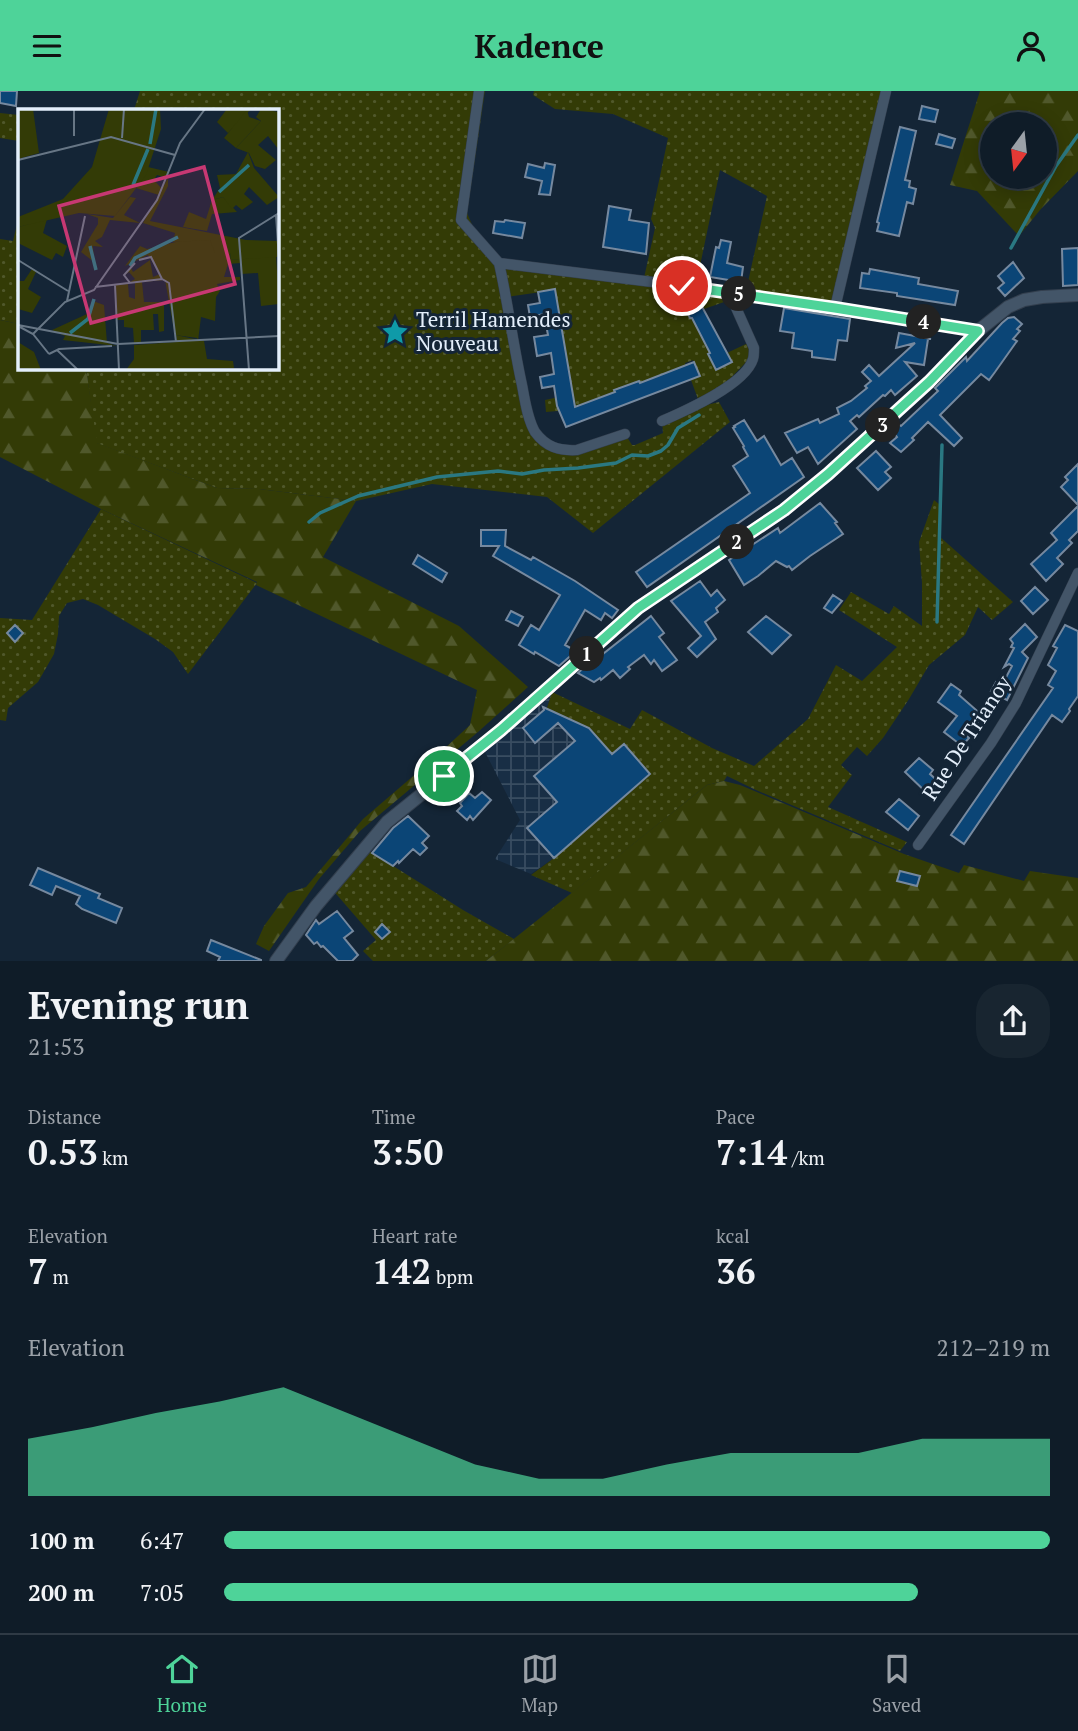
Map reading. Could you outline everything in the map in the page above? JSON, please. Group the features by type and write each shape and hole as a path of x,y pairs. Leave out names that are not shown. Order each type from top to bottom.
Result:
{"street":[{"path":"479,91 461,220 499,263 529,418 535,431 550,447 572,451 625,434"},
{"path":"835,308 886,91"},
{"path":"499,263 729,292 978,331"},
{"path":"662,421 721,392 750,366 754,358 754,348 729,292"},
{"path":"276,961 316,905 387,822 501,730 638,608 784,510 828,474 929,382 978,331 1008,307 1024,300 1078,295"},
{"name":"Rue De Trianoy","path":"918,845 991,743 1016,703 1078,573"}],"shaded area":[{"path":"552,692 547,708 589,728 612,753 624,744 650,775 554,858 531,874 495,859 520,820 484,750"}],"green space":[{"name":"Terril Hamendes Nouveau","path":"140,91 485,91 467,213 483,250 499,263 717,290 724,302 704,309 700,303 686,310 690,318 692,317 727,353 748,343 750,358 725,384 698,399 691,380 699,376 693,360 685,363 686,366 614,390 615,393 569,410 546,412 545,400 573,394 555,290 507,297 531,424 557,451 578,455 622,440 625,434 632,445 635,445 663,433 662,421 690,409 719,402 730,422 593,533 547,497 432,484 356,501 259,489 217,488 96,443 86,369 278,369 278,109 134,109"},
{"path":"534,91 881,91 833,304 746,291 767,196 720,170 696,285 644,278 655,228 651,219 668,138 613,114 555,109 533,95"},
{"path":"980,91 1078,91 1078,171 1019,236 977,191 950,185"},
{"path":"0,113 18,115 18,141 0,138"},
{"path":"18,220 18,324 0,320 0,239 13,241"},
{"path":"0,320 18,324 18,369 86,369 97,443 217,488 259,489 356,501 323,557 459,626 528,687 360,831 319,879 269,951 256,944 264,926 288,893 306,887 363,819 470,725 477,690 256,585 257,582 101,509 0,457"},
{"path":"934,500 940,505 939,536 1013,602 992,620 978,607 965,635 929,665 883,738 867,756 857,747 841,765 852,775 828,807 907,842 900,851 727,776 724,781 707,785 572,893 531,875 650,775 625,744 612,754 589,728 547,708 552,692 630,729 642,710 712,748 754,766 808,719 836,665 862,681 897,647 839,610 851,592 889,614 894,606 922,626 919,542"},
{"path":"101,509 257,583 188,674 173,652 98,605 83,599 67,603 59,616 54,654 38,682 8,708 6,721 0,720 0,618 32,620"},
{"path":"724,781 740,785 904,854 959,873 964,865 1024,881 1030,871 1078,878 1078,961 486,961 707,785"},
{"path":"363,850 371,852 514,939 486,961 373,961 363,951 376,940 331,888"}],"building":[{"path":"0,91 17,91 16,106 0,103"},
{"path":"922,106 938,110 935,122 919,119"},
{"path":"900,127 916,131 905,180 910,181 909,187 916,189 913,204 907,202 899,236 877,231 877,222"},
{"path":"939,134 955,139 952,148 936,144"},
{"path":"545,163 555,165 550,195 539,194 542,181 525,177 528,164 544,168"},
{"path":"609,206 631,210 629,220 649,223 646,254 603,247"},
{"path":"495,221 525,223 522,238 493,233"},
{"path":"721,240 731,242 727,263 743,267 741,282 710,277 716,247 719,248"},
{"path":"1078,248 1078,285 1063,286 1062,249"},
{"path":"1013,262 1024,278 1005,296 998,288 1004,283 998,276"},
{"path":"870,269 919,278 918,284 958,291 955,305 860,288 862,273 869,274"},
{"path":"555,289 575,407 615,392 614,390 694,362 700,376 566,427 557,406 554,386 542,388 540,377 554,374 551,353 537,356 534,337 548,335 544,314 530,317 528,305 540,303 538,292"},
{"path":"700,303 732,362 716,370 708,354 710,353 686,310"},
{"path":"784,308 850,319 847,341 838,340 835,360 812,357 812,351 792,348 794,333 780,331"},
{"path":"1014,317 1022,324 1013,339 1017,341 989,380 981,374 940,415 962,438 954,446 928,422 901,452 890,443 897,437 892,430 898,424 901,426 938,391 935,388 966,357 967,361 1002,323"},
{"path":"899,333 931,339 928,339 924,365 905,362 917,376 895,395 891,390 859,417 857,415 850,421 857,429 818,464 808,447 797,453 785,433 818,419 820,423 839,414 837,408 867,388 865,386 871,381 862,372 869,365 879,376 915,343 896,348"},
{"path":"744,420 757,441 764,436 781,465 792,458 804,477 647,587 636,572 750,493 733,466 748,456 733,428"},
{"path":"876,451 891,467 885,472 891,478 878,490 857,468"},
{"path":"1078,464 1078,505 1061,487 1068,480 1065,477"},
{"path":"820,503 837,522 835,523 843,534 792,570 776,561 744,585 729,560 778,528 780,533"},
{"path":"1078,506 1078,531 1069,540 1072,543 1057,558 1063,564 1046,581 1031,564 1057,540 1051,533"},
{"path":"481,530 506,530 505,546 531,560 533,557 618,610 612,618 605,613 601,620 585,610 565,645 576,651 559,666 535,652 534,654 519,645 531,625 539,630 560,595 493,556 499,546 481,546"},
{"path":"418,555 447,573 442,582 413,564"},
{"path":"700,581 711,596 717,590 725,600 716,608 718,612 705,622 716,639 697,657 688,648 701,636 671,601"},
{"path":"1035,587 1048,600 1033,614 1021,601"},
{"path":"833,595 842,601 832,613 824,608"},
{"path":"511,611 523,617 518,626 506,620"},
{"path":"651,616 664,633 659,637 677,660 662,671 654,660 651,664 644,655 628,667 630,669 620,678 613,670 594,682 578,673 592,660"},
{"path":"766,616 791,635 772,654 748,632"},
{"path":"1025,624 1037,637 1022,652 1028,658 1007,700 991,691 996,682 1002,685 1012,666 1009,664 1004,667 1014,648 1011,647 1013,643 1010,639"},
{"path":"15,625 23,633 15,642 7,633"},
{"path":"1065,625 1078,631 1078,696 1062,722 1052,715 964,844 951,835 1053,688 1048,685 1056,671 1048,665 1057,648 1053,646"},
{"path":"951,684 961,691 959,695 983,716 966,735 969,738 962,746 944,732 957,716 938,702"},
{"path":"543,707 589,728 612,754 624,744 650,774 554,858 527,828 557,802 534,776 575,741 558,723 535,743 523,728 544,710"},
{"path":"919,758 933,770 930,774 941,784 930,796 905,772"},
{"path":"482,792 491,800 473,820 470,816 467,820 457,811 462,806 460,803 469,793 475,798"},
{"path":"899,799 919,816 908,830 886,812"},
{"path":"408,816 429,836 422,843 427,848 420,855 413,849 393,866 372,853 393,828"},
{"path":"38,868 100,894 98,898 122,908 116,923 82,909 76,904 80,896 56,886 52,895 30,885"},
{"path":"900,871 920,876 917,886 897,881"},
{"path":"337,911 353,931 344,938 358,955 352,961 338,961 323,946 317,942 314,944 306,935 316,920 319,924"},
{"path":"382,924 390,932 382,939 375,932"},
{"path":"211,940 261,961 218,961 220,957 207,951"}],"waterway":[{"path":"1011,248 1056,166 1078,135"},
{"path":"309,522 320,513 358,496 437,477 498,471 522,474 616,463 632,455 648,456 661,451 678,428 699,415"},
{"path":"937,622 942,445"}],"place":[{"name":"Terril Hamendes Nouveau","path":"395,332"}],"route":[{"path":"444,776 501,730 638,608 784,510 828,474 929,382 978,331 682,286"}]}
